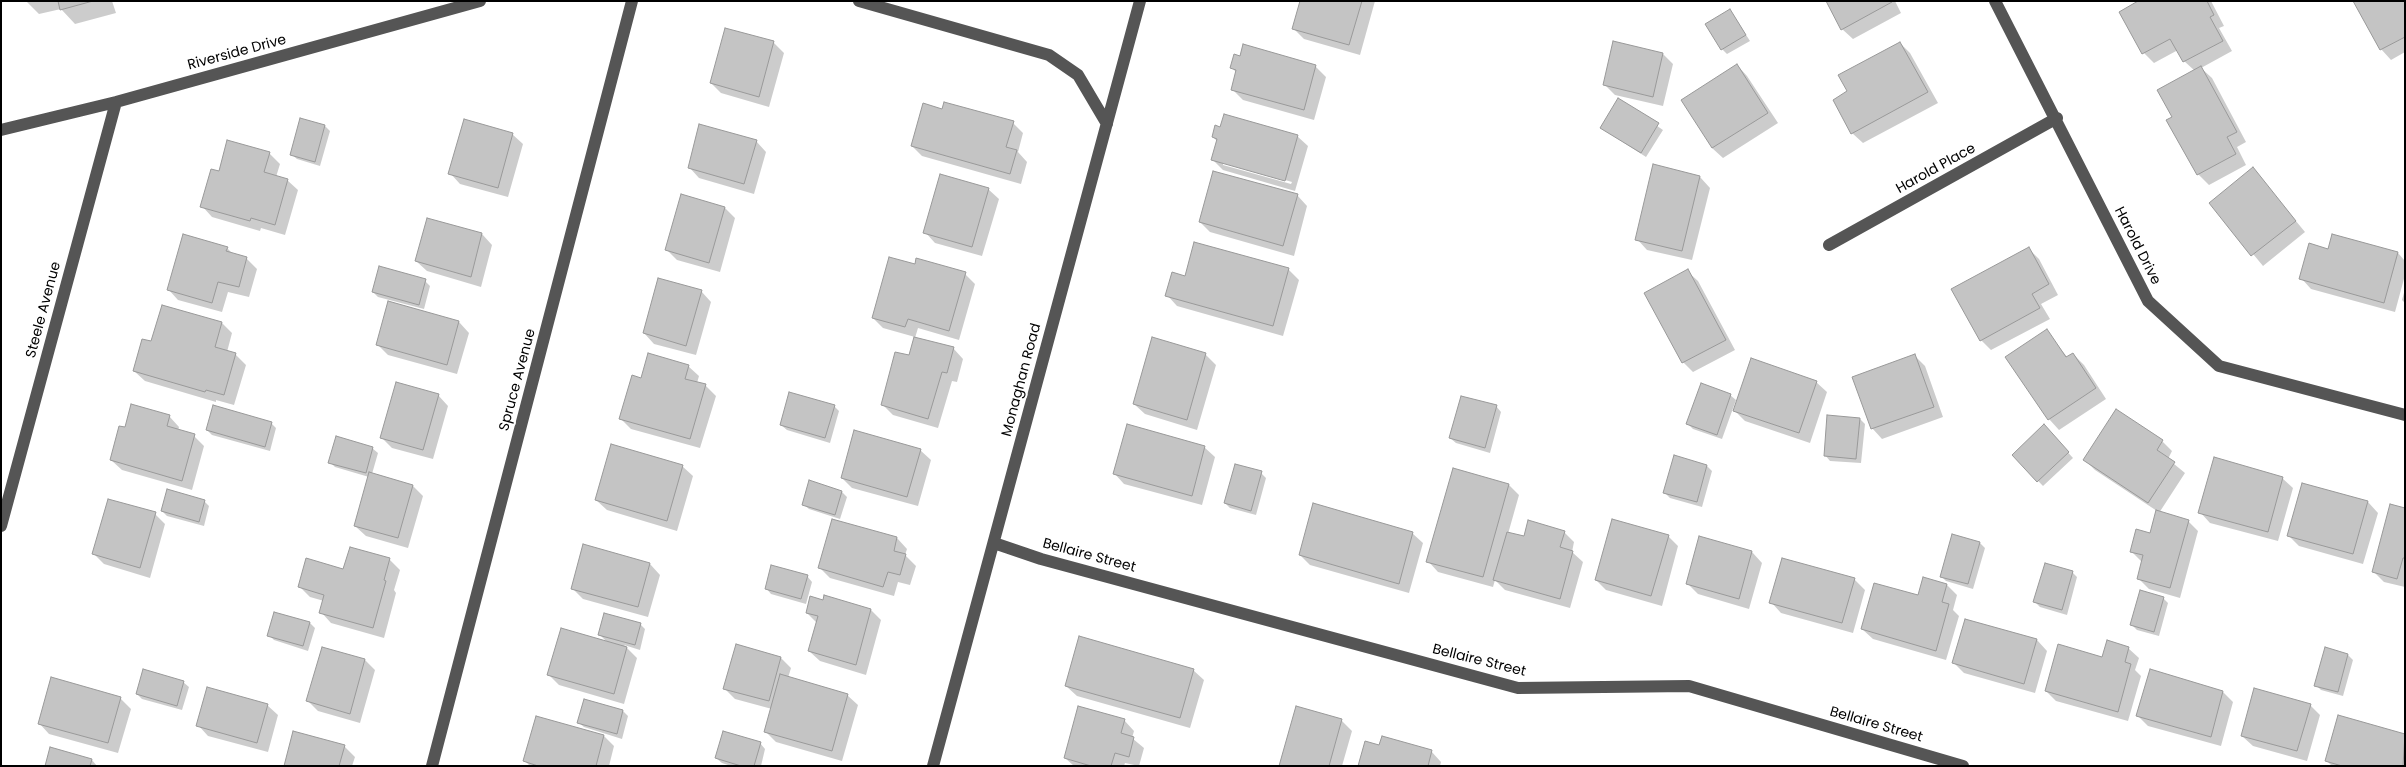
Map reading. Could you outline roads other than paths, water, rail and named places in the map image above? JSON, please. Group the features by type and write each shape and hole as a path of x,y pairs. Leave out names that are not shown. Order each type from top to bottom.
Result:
{"street":[{"name":"Riverside Drive","path":"1,130 116,102 480,1"},
{"name":"Spruce Avenue","path":"432,766 632,1"},
{"path":"859,1 1049,55 1078,75 1106,124"},
{"name":"Monaghan Road","path":"933,766 1140,1"},
{"name":"Harold Drive","path":"1995,1 2057,118 2148,301 2219,366 2405,415"},
{"name":"Steele Avenue","path":"1,526 116,102"},
{"name":"Harold Place","path":"1829,245 2057,118"},
{"name":"Bellaire Street","path":"994,543 1041,559 1518,688 1689,686 1963,766"}]}
